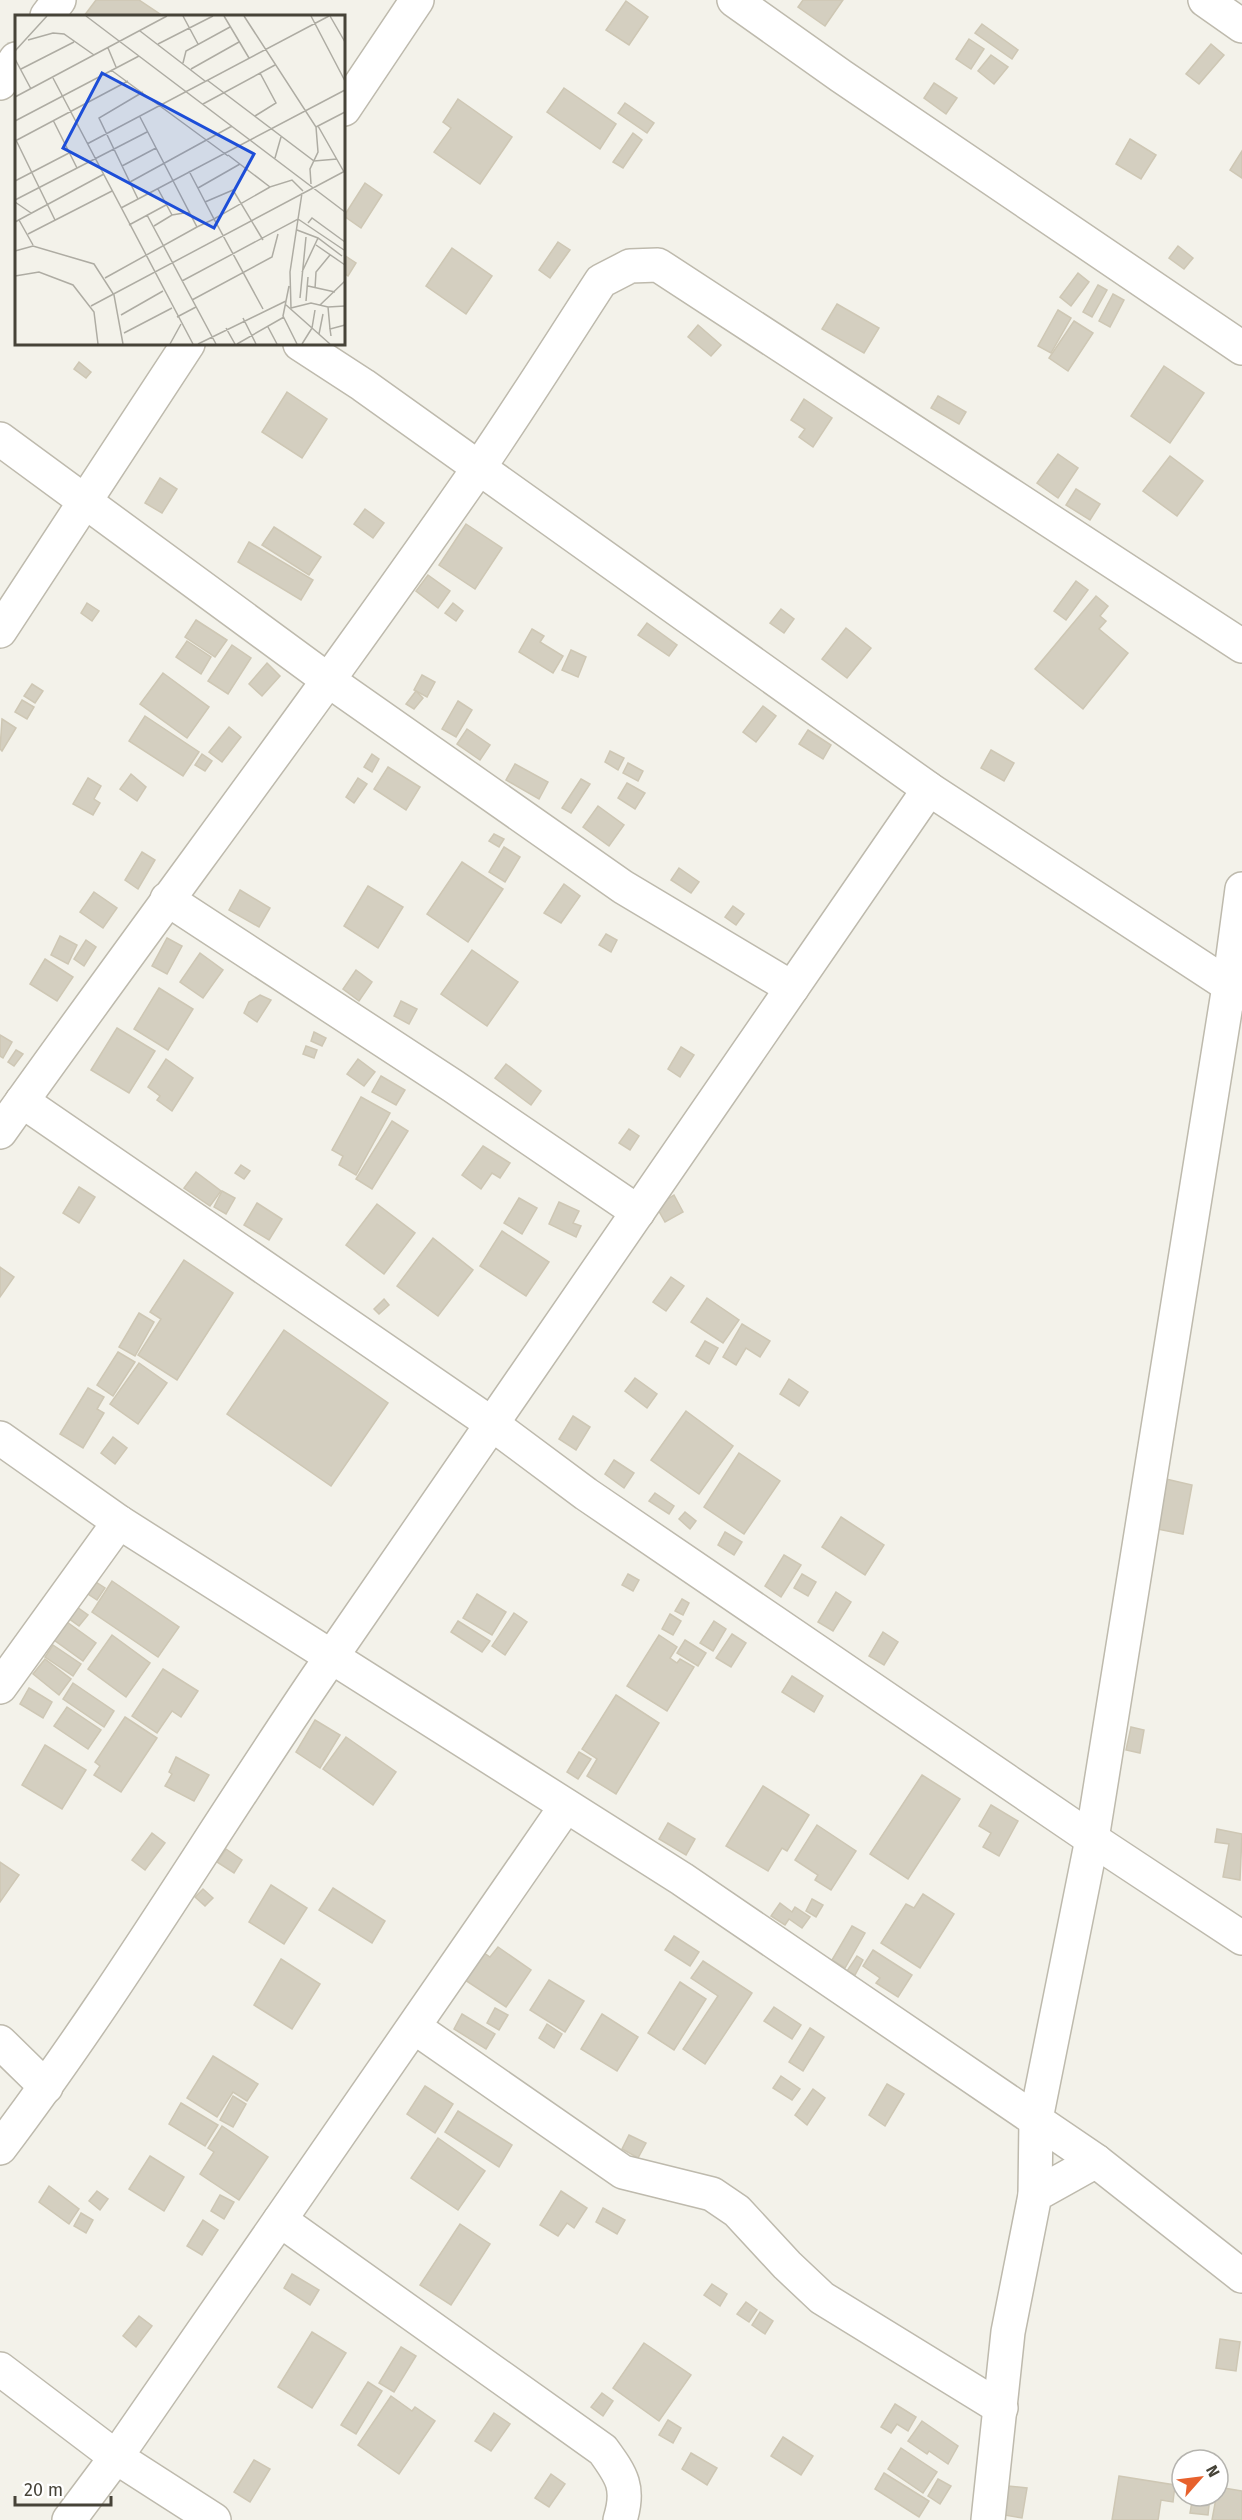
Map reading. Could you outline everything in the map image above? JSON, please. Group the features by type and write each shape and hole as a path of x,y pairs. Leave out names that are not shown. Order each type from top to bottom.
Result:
{"street":[{"path":"48,15 59,0"},
{"path":"345,108 417,0"},
{"path":"734,0 841,76 1242,348"},
{"path":"1205,0 1242,26"},
{"path":"0,83 15,60"},
{"path":"0,1132 328,680 479,467 601,281 630,266 658,265 1242,646"},
{"path":"0,631 187,345"},
{"path":"302,345 363,385 479,467 929,789 1235,990"},
{"path":"0,439 328,680 623,887 792,988"},
{"path":"0,2148 46,2087 333,1656 929,789"},
{"path":"988,2520 1008,2332 1035,2195 1036,2119 1092,1839 1235,990 1242,889"},
{"path":"167,899 453,1086 638,1212"},
{"path":"22,1101 492,1424 586,1494 1092,1839 1242,1938"},
{"path":"0,1438 119,1522 682,1879 1096,2161 1242,2276"},
{"path":"0,1687 119,1522"},
{"path":"69,2520 116,2457 566,1806"},
{"path":"414,2027 623,2172 712,2194 737,2211 787,2265 822,2298 1001,2408"},
{"path":"0,2042 46,2087"},
{"path":"1035,2195 1096,2161"},
{"path":"280,2220 603,2450 619,2473 626,2500 620,2520"},
{"path":"0,2370 116,2457 214,2520"}],"building":[{"path":"96,0 139,0 162,15 85,15"},
{"path":"803,0 843,0 825,26 798,7"},
{"path":"626,1 648,17 629,45 606,30"},
{"path":"982,24 1018,50 1012,59 975,33"},
{"path":"969,39 984,49 971,69 956,59"},
{"path":"1211,44 1224,55 1199,84 1186,74"},
{"path":"991,55 1008,67 994,84 978,71"},
{"path":"934,83 957,98 946,114 924,98"},
{"path":"564,88 616,124 600,149 547,112"},
{"path":"458,99 512,137 480,184 434,152 451,128 443,122"},
{"path":"625,103 654,123 647,133 618,113"},
{"path":"633,133 642,140 623,168 613,162"},
{"path":"1130,139 1156,155 1141,179 1116,164"},
{"path":"1242,151 1242,178 1230,170"},
{"path":"365,183 382,195 361,228 345,214"},
{"path":"558,242 570,250 550,278 539,270"},
{"path":"1178,246 1193,258 1184,269 1169,258"},
{"path":"452,248 492,276 466,314 426,286"},
{"path":"345,256 356,263 348,276 345,274"},
{"path":"1078,273 1089,282 1071,306 1060,297"},
{"path":"1098,285 1107,290 1092,317 1083,312"},
{"path":"1113,294 1124,300 1110,327 1099,321"},
{"path":"837,304 879,328 864,353 822,329"},
{"path":"1058,310 1071,318 1051,353 1038,346"},
{"path":"1074,321 1093,333 1068,371 1049,358"},
{"path":"698,325 721,345 711,356 688,337"},
{"path":"79,362 91,372 86,378 74,369"},
{"path":"1164,366 1204,393 1170,443 1131,416"},
{"path":"287,392 327,419 302,458 262,432"},
{"path":"938,396 966,412 959,424 931,408"},
{"path":"804,399 832,418 813,447 799,437 805,429 791,420"},
{"path":"1058,454 1078,468 1058,498 1037,483"},
{"path":"1170,456 1203,481 1177,516 1143,491"},
{"path":"160,478 177,489 162,513 145,503"},
{"path":"1076,489 1100,504 1090,520 1066,505"},
{"path":"365,509 384,523 373,538 354,524"},
{"path":"466,524 502,548 475,589 439,565"},
{"path":"274,527 321,557 309,575 262,545"},
{"path":"249,542 313,580 301,600 238,562"},
{"path":"428,575 450,591 438,608 416,591"},
{"path":"1076,581 1088,590 1066,620 1054,611"},
{"path":"1096,596 1108,606 1100,616 1106,621 1099,629 1128,653 1083,709 1035,669"},
{"path":"87,603 99,611 92,621 81,613"},
{"path":"453,603 463,611 456,621 445,613"},
{"path":"781,609 794,619 784,633 770,623"},
{"path":"196,620 227,640 215,657 185,637"},
{"path":"647,623 677,645 669,656 638,635"},
{"path":"846,628 871,648 847,678 822,659"},
{"path":"532,629 544,636 540,642 563,656 553,673 519,652"},
{"path":"187,641 211,657 201,674 176,657"},
{"path":"232,645 251,658 228,694 208,681"},
{"path":"571,650 586,657 578,677 562,670"},
{"path":"267,663 280,676 262,696 249,684"},
{"path":"163,673 209,707 187,738 140,704"},
{"path":"422,675 435,682 427,697 414,690"},
{"path":"32,684 43,691 35,703 24,696"},
{"path":"416,691 423,698 414,709 406,704"},
{"path":"22,700 34,707 27,719 15,712"},
{"path":"458,701 472,710 456,737 442,729"},
{"path":"763,706 776,716 756,742 743,732"},
{"path":"145,716 199,752 183,776 129,741"},
{"path":"2,719 16,728 2,751 0,749"},
{"path":"229,727 241,737 222,762 209,752"},
{"path":"467,729 490,745 480,760 457,744"},
{"path":"808,730 831,745 823,759 799,744"},
{"path":"991,750 1014,763 1004,781 981,768"},
{"path":"610,751 624,758 618,770 605,762"},
{"path":"202,754 212,761 205,771 195,765"},
{"path":"372,754 379,759 372,772 364,767"},
{"path":"628,763 643,771 638,781 623,773"},
{"path":"515,764 548,782 539,799 506,780"},
{"path":"388,767 420,787 406,810 374,789"},
{"path":"131,774 146,787 137,801 120,789"},
{"path":"88,778 101,786 94,799 100,803 93,815 73,804"},
{"path":"358,778 367,784 354,803 346,797"},
{"path":"581,779 590,784 571,813 562,808"},
{"path":"627,783 645,793 635,809 618,798"},
{"path":"598,806 624,825 609,846 583,827"},
{"path":"494,834 504,839 499,847 489,841"},
{"path":"504,847 520,857 505,882 489,872"},
{"path":"142,852 155,860 138,889 125,880"},
{"path":"462,862 503,889 468,942 427,914"},
{"path":"679,868 699,882 691,893 671,880"},
{"path":"564,884 580,896 561,923 544,913"},
{"path":"368,886 403,907 378,948 344,926"},
{"path":"240,890 270,908 259,927 229,910"},
{"path":"94,892 117,908 103,928 80,912"},
{"path":"733,906 744,914 736,925 725,917"},
{"path":"606,934 617,940 611,952 599,945"},
{"path":"60,936 77,945 68,964 51,955"},
{"path":"167,938 182,946 167,974 152,966"},
{"path":"86,940 96,947 84,966 74,959"},
{"path":"472,950 518,982 487,1026 441,994"},
{"path":"200,953 223,970 203,998 180,982"},
{"path":"45,959 73,977 57,1001 30,984"},
{"path":"356,970 372,982 359,1001 343,989"},
{"path":"159,988 193,1009 168,1050 134,1029"},
{"path":"260,995 271,1000 257,1022 244,1013 249,1002"},
{"path":"401,1001 417,1009 409,1024 394,1016"},
{"path":"117,1028 155,1051 129,1093 91,1070"},
{"path":"314,1032 326,1038 322,1046 311,1041"},
{"path":"0,1035 12,1042 3,1058 0,1056"},
{"path":"306,1046 317,1050 314,1058 303,1054"},
{"path":"681,1047 694,1055 680,1077 668,1069"},
{"path":"16,1050 23,1054 14,1066 8,1062"},
{"path":"166,1059 193,1078 172,1111 157,1100 160,1096 148,1087"},
{"path":"358,1059 375,1072 364,1086 347,1074"},
{"path":"506,1064 541,1091 531,1105 495,1078"},
{"path":"381,1076 405,1090 396,1105 372,1092"},
{"path":"361,1097 390,1113 356,1175 339,1165 343,1156 332,1150"},
{"path":"392,1121 408,1131 372,1189 356,1179"},
{"path":"629,1129 639,1136 630,1150 619,1143"},
{"path":"483,1146 510,1163 500,1178 492,1173 481,1189 462,1175"},
{"path":"241,1165 250,1171 244,1179 235,1173"},
{"path":"196,1172 221,1191 210,1206 184,1188"},
{"path":"79,1187 95,1197 79,1223 63,1213"},
{"path":"222,1191 235,1198 226,1214 214,1207"},
{"path":"674,1195 683,1212 665,1222 656,1206"},
{"path":"519,1198 537,1208 522,1234 504,1223"},
{"path":"559,1202 579,1211 573,1223 581,1226 576,1237 549,1224"},
{"path":"257,1203 282,1219 269,1240 244,1225"},
{"path":"377,1204 415,1233 384,1274 346,1245"},
{"path":"502,1231 549,1262 526,1296 480,1266"},
{"path":"433,1238 473,1270 438,1316 397,1286"},
{"path":"184,1260 233,1293 177,1380 138,1355 161,1319 150,1312"},
{"path":"0,1267 14,1277 0,1297"},
{"path":"671,1277 684,1286 666,1311 653,1302"},
{"path":"707,1298 739,1320 723,1343 691,1322"},
{"path":"384,1299 389,1305 379,1314 374,1309"},
{"path":"139,1313 154,1322 135,1356 119,1347"},
{"path":"742,1324 770,1341 760,1357 746,1348 736,1365 723,1357"},
{"path":"284,1330 388,1403 331,1486 227,1414"},
{"path":"705,1341 718,1348 709,1364 696,1356"},
{"path":"118,1352 135,1362 113,1396 97,1385"},
{"path":"139,1363 167,1383 138,1424 110,1404"},
{"path":"635,1378 657,1394 647,1408 625,1391"},
{"path":"789,1379 808,1392 799,1406 780,1394"},
{"path":"88,1388 104,1397 97,1409 104,1413 83,1448 60,1434"},
{"path":"686,1411 733,1446 699,1494 651,1460"},
{"path":"573,1416 590,1427 576,1450 559,1439"},
{"path":"113,1437 127,1448 115,1464 101,1453"},
{"path":"739,1453 780,1481 744,1534 704,1507"},
{"path":"614,1460 634,1473 624,1488 605,1474"},
{"path":"1166,1479 1192,1485 1183,1534 1157,1529"},
{"path":"655,1493 674,1506 669,1514 649,1501"},
{"path":"685,1512 696,1521 690,1529 679,1519"},
{"path":"841,1517 884,1545 865,1575 822,1547"},
{"path":"725,1532 742,1542 734,1555 718,1545"},
{"path":"784,1555 801,1565 781,1597 765,1586"},
{"path":"628,1574 639,1580 633,1591 622,1585"},
{"path":"802,1574 816,1582 808,1596 794,1588"},
{"path":"112,1581 179,1627 158,1657 92,1612"},
{"path":"96,1582 105,1588 97,1600 88,1594"},
{"path":"836,1592 851,1602 833,1631 818,1622"},
{"path":"477,1594 506,1612 492,1635 463,1618"},
{"path":"682,1599 689,1603 683,1615 675,1611"},
{"path":"77,1607 88,1615 79,1626 68,1618"},
{"path":"514,1613 527,1622 505,1655 492,1646"},
{"path":"670,1614 681,1621 673,1635 662,1629"},
{"path":"458,1621 490,1641 482,1652 451,1632"},
{"path":"714,1621 726,1629 713,1651 700,1643"},
{"path":"67,1622 96,1643 83,1661 54,1640"},
{"path":"883,1632 898,1642 884,1665 869,1656"},
{"path":"732,1634 746,1643 731,1667 716,1658"},
{"path":"112,1635 150,1663 126,1697 88,1669"},
{"path":"659,1635 677,1647 670,1658 677,1663 680,1659 694,1667 667,1711 627,1686"},
{"path":"685,1640 706,1653 698,1666 677,1653"},
{"path":"53,1645 81,1664 73,1676 45,1657"},
{"path":"45,1659 71,1679 59,1695 33,1674"},
{"path":"163,1669 198,1691 181,1717 172,1711 157,1733 132,1716"},
{"path":"792,1676 823,1696 814,1712 782,1692"},
{"path":"73,1683 114,1711 104,1727 63,1699"},
{"path":"29,1688 52,1702 43,1718 20,1704"},
{"path":"616,1695 659,1723 616,1794 587,1776 597,1759 582,1749"},
{"path":"67,1707 101,1730 88,1749 54,1726"},
{"path":"125,1717 157,1738 121,1792 94,1775 100,1766 95,1762"},
{"path":"315,1720 340,1735 320,1768 296,1752"},
{"path":"1131,1727 1144,1730 1140,1753 1126,1750"},
{"path":"346,1737 396,1772 373,1805 323,1769"},
{"path":"45,1745 86,1770 62,1809 22,1785"},
{"path":"579,1752 591,1759 578,1779 567,1772"},
{"path":"176,1757 209,1775 194,1801 165,1786 172,1774 169,1772"},
{"path":"922,1775 960,1799 908,1879 870,1854"},
{"path":"763,1786 809,1815 787,1851 782,1848 768,1871 726,1846"},
{"path":"991,1805 1018,1821 999,1856 983,1847 991,1833 979,1826"},
{"path":"668,1823 695,1839 686,1855 659,1839"},
{"path":"817,1825 856,1851 831,1890 815,1880 818,1875 795,1860"},
{"path":"1217,1829 1242,1834 1240,1880 1223,1877 1229,1844 1215,1842"},
{"path":"152,1833 165,1843 145,1870 132,1860"},
{"path":"226,1849 242,1860 234,1873 217,1862"},
{"path":"0,1862 19,1875 0,1902"},
{"path":"271,1885 307,1908 284,1944 249,1922"},
{"path":"333,1888 385,1921 372,1943 319,1910"},
{"path":"203,1889 213,1898 205,1906 195,1897"},
{"path":"923,1894 954,1914 920,1968 881,1943 906,1904 914,1908"},
{"path":"812,1899 823,1905 816,1917 806,1911"},
{"path":"780,1903 792,1912 795,1907 810,1917 802,1928 789,1919 785,1925 771,1916"},
{"path":"852,1926 865,1933 845,1968 832,1960"},
{"path":"674,1936 699,1952 690,1966 665,1950"},
{"path":"498,1947 531,1970 506,2007 465,1980 484,1953 490,1957"},
{"path":"873,1950 912,1975 898,1997 876,1983 880,1978 863,1966"},
{"path":"857,1956 863,1960 855,1975 847,1971"},
{"path":"281,1959 320,1984 292,2029 254,2005"},
{"path":"703,1961 752,1993 705,2064 683,2049 718,1996 691,1978"},
{"path":"549,1980 584,2001 565,2032 530,2010"},
{"path":"680,1982 706,1999 674,2050 648,2033"},
{"path":"774,2007 801,2025 792,2039 764,2021"},
{"path":"495,2008 508,2015 499,2030 487,2023"},
{"path":"462,2014 495,2034 486,2049 454,2029"},
{"path":"602,2014 638,2037 617,2071 581,2049"},
{"path":"547,2024 562,2034 554,2048 539,2038"},
{"path":"810,2028 824,2037 803,2071 789,2062"},
{"path":"213,2056 258,2084 247,2101 233,2092 217,2117 187,2098"},
{"path":"781,2076 800,2089 792,2100 773,2088"},
{"path":"887,2084 904,2094 885,2126 869,2115"},
{"path":"425,2086 453,2104 435,2133 407,2114"},
{"path":"813,2089 825,2098 807,2125 795,2115"},
{"path":"233,2096 246,2104 233,2127 220,2120"},
{"path":"181,2103 218,2125 205,2146 169,2124"},
{"path":"458,2111 512,2145 499,2167 445,2132"},
{"path":"222,2126 268,2157 239,2200 200,2174 214,2152 208,2148"},
{"path":"629,2135 646,2143 638,2158 622,2149"},
{"path":"438,2138 485,2171 458,2210 411,2178"},
{"path":"150,2156 184,2177 164,2211 129,2189"},
{"path":"49,2186 79,2209 69,2224 39,2202"},
{"path":"97,2191 108,2199 100,2210 89,2201"},
{"path":"561,2191 587,2208 574,2228 567,2223 558,2236 540,2225"},
{"path":"220,2195 234,2202 224,2219 211,2211"},
{"path":"603,2208 625,2220 617,2234 596,2222"},
{"path":"81,2213 93,2220 86,2233 74,2226"},
{"path":"203,2220 218,2230 202,2255 187,2246"},
{"path":"460,2224 490,2244 451,2305 420,2285"},
{"path":"292,2274 319,2290 310,2305 284,2288"},
{"path":"712,2284 727,2294 720,2306 704,2295"},
{"path":"746,2302 757,2310 749,2322 737,2314"},
{"path":"760,2312 773,2321 765,2334 752,2325"},
{"path":"139,2316 152,2326 136,2347 123,2336"},
{"path":"312,2332 346,2353 312,2408 278,2387"},
{"path":"1220,2339 1240,2342 1236,2371 1216,2368"},
{"path":"644,2343 691,2375 659,2421 613,2388"},
{"path":"401,2347 416,2356 394,2392 379,2383"},
{"path":"368,2382 382,2391 356,2434 341,2425"},
{"path":"602,2393 613,2401 603,2416 591,2407"},
{"path":"391,2396 412,2411 415,2407 435,2421 399,2474 358,2445"},
{"path":"895,2404 916,2417 908,2431 897,2424 891,2433 881,2427"},
{"path":"494,2413 510,2424 491,2451 475,2441"},
{"path":"668,2420 681,2428 673,2443 659,2435"},
{"path":"922,2421 958,2446 948,2464 908,2441"},
{"path":"783,2437 813,2456 801,2475 771,2456"},
{"path":"901,2448 937,2472 923,2493 888,2469"},
{"path":"691,2453 717,2468 707,2485 682,2469"},
{"path":"254,2460 270,2469 250,2502 234,2492"},
{"path":"884,2473 929,2501 919,2517 875,2489"},
{"path":"551,2474 565,2484 549,2507 535,2498"},
{"path":"1119,2476 1170,2484 1170,2502 1161,2500 1158,2520 1112,2520"},
{"path":"938,2479 951,2486 940,2504 928,2496"},
{"path":"1008,2486 1027,2488 1022,2518 1004,2515"},
{"path":"1230,2489 1242,2491 1242,2520 1212,2520 1214,2508 1230,2508"},
{"path":"1191,2508 1209,2508 1208,2515 1190,2513"}]}
